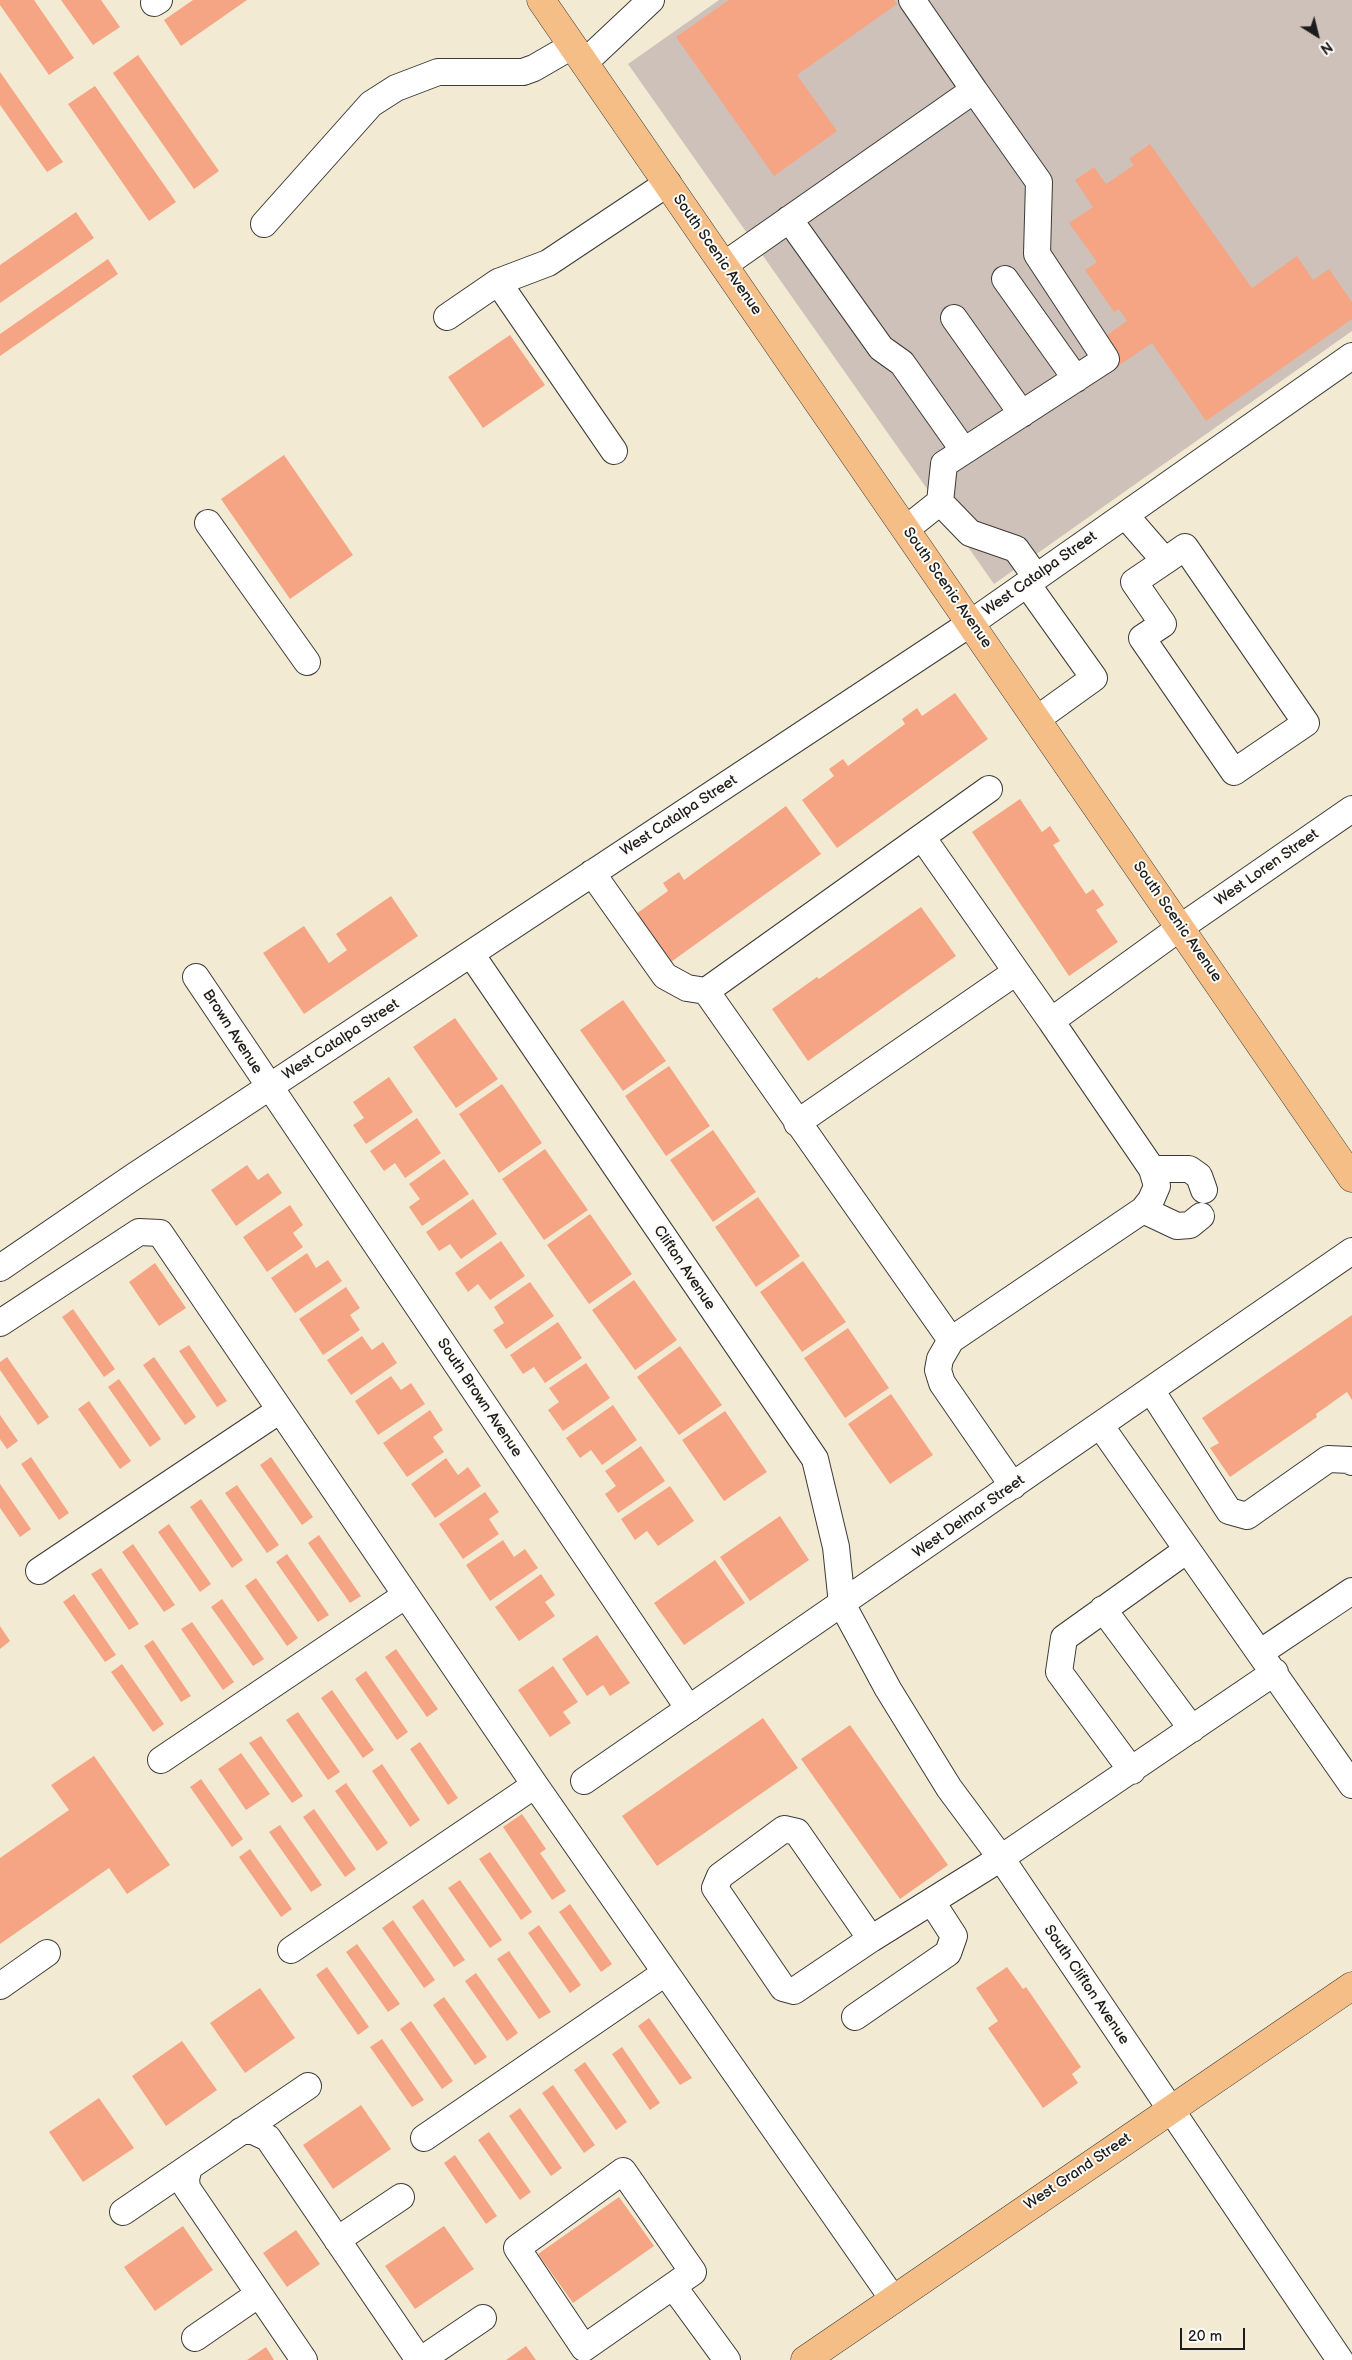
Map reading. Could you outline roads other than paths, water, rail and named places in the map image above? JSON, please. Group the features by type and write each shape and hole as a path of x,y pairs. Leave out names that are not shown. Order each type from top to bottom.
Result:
{"main road":[{"name":"South Scenic Avenue","path":"541,0 1352,1178"},
{"name":"West Grand Street","path":"805,2360 1352,1986"}],"street":[{"path":"264,224 371,104 396,88 438,72 523,72 578,54 651,0"},
{"path":"906,529 940,502 944,464 1106,359 1037,254 1039,182 912,0"},
{"path":"724,265 974,90"},
{"path":"447,318 498,282 548,263 668,183"},
{"path":"789,219 881,348 902,363 964,451"},
{"path":"1005,279 1076,378"},
{"path":"498,282 614,451"},
{"path":"954,318 1022,414"},
{"name":"West Catalpa Street","path":"0,1268 971,623 1352,356"},
{"path":"940,502 970,533 1016,549 1032,581 1094,678 1037,718"},
{"path":"1125,515 1165,561"},
{"path":"208,523 306,662"},
{"path":"1185,547 1306,723 1234,772 1142,638 1163,624 1134,582 1165,561 1185,547"},
{"path":"592,873 665,976 687,988 706,991 989,789"},
{"name":"West Loren Street","path":"1051,1021 1181,927 1352,808"},
{"path":"922,837 1152,1169 1157,1186 1151,1200 1143,1210 951,1340 940,1358 938,1370 942,1383 1013,1486"},
{"name":"Clifton Avenue","path":"471,954 815,1459 836,1546 842,1604"},
{"path":"797,1122 1016,972"},
{"name":"Brown Avenue","path":"196,976 269,1088"},
{"path":"706,991 951,1340"},
{"name":"South Brown Avenue","path":"269,1088 689,1709"},
{"path":"1152,1169 1189,1169 1199,1176 1204,1190"},
{"path":"1143,1210 1177,1226 1190,1225 1201,1216"},
{"path":"0,1323 139,1232 160,1233 535,1785 893,2299"},
{"name":"West Delmar Street","path":"584,1781 1352,1251"},
{"path":"1151,1390 1229,1511 1247,1516 1328,1459 1350,1460 1352,1462"},
{"path":"39,1572 280,1410"},
{"path":"1100,1425 1268,1662 1352,1785"},
{"path":"1132,1771 1059,1672 1064,1638 1187,1550"},
{"path":"871,1939 797,1832 784,1829 720,1876 715,1888 782,1988 794,1991 871,1939 1001,1858 1192,1729 1352,1591"},
{"path":"161,1760 406,1595"},
{"name":"South Clifton Avenue","path":"842,1604 888,1689 950,1788 1001,1858 1340,2360"},
{"path":"1103,1609 1192,1729"},
{"path":"291,1950 535,1785"},
{"path":"855,2018 948,1953 954,1936 932,1902"},
{"path":"0,1986 47,1953"},
{"path":"424,2138 665,1973"},
{"path":"123,2212 308,2086"},
{"path":"241,2131 253,2130 268,2138 420,2360 483,2318"},
{"path":"189,2167 186,2179 187,2188 304,2360"},
{"path":"623,2171 693,2272 674,2286 584,2348 517,2248 623,2171"},
{"path":"337,2240 402,2197"},
{"path":"674,2286 727,2360"},
{"path":"195,2338 259,2294"}]}
